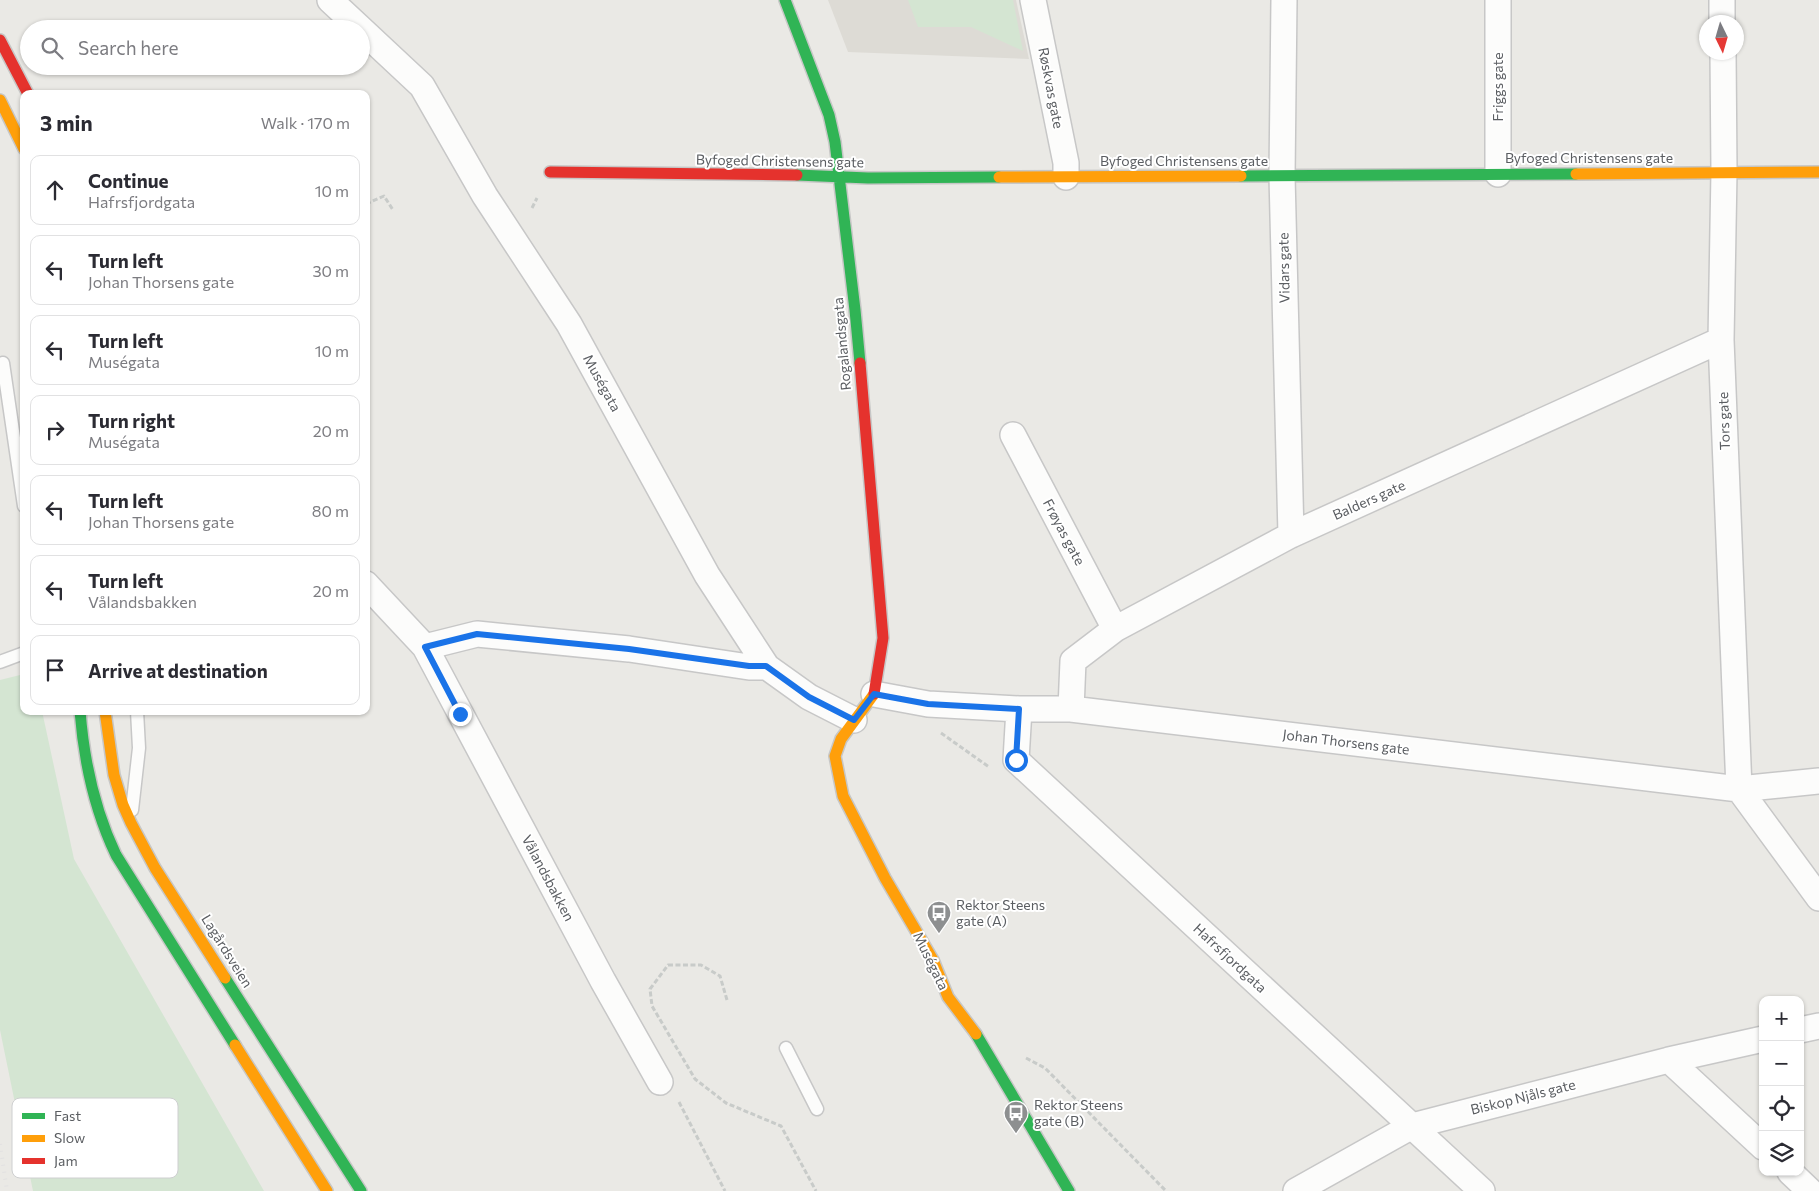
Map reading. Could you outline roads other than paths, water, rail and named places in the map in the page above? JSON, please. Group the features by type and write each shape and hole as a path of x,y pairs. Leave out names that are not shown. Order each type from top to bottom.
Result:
{"street":[{"name":"Muségata","path":"330,0 351,20"},
{"name":"Rogalandsgata","path":"785,0 830,115 840,175 855,310 883,638 874,694"},
{"name":"Røskvas gate","path":"1033,0 1066,163 1066,177"},
{"name":"Vidars gate","path":"1284,0 1282,176 1291,536"},
{"name":"Friggs gate","path":"1498,0 1498,174"},
{"path":"1722,0 1722,15"},
{"name":"Muségata","path":"370,37 422,86 485,196 570,324 707,576 766,666 809,697 854,720"},
{"path":"0,40 26,90"},
{"name":"Tors gate","path":"1723,60 1724,172 1721,340 1740,789"},
{"path":"0,100 20,140"},
{"name":"Byfoged Christensens gate","path":"550,172 840,175 868,178 1819,172"},
{"name":"Balders gate","path":"1071,709 1074,661 1115,630 1291,536 1721,340"},
{"name":"Frøyas gate","path":"1013,435 1115,630"},
{"name":"Vålandsbakken","path":"370,588 425,647 602,981 660,1082"},
{"path":"425,647 477,634 629,649 749,666 766,666"},
{"name":"Muségata","path":"874,694 841,739 835,756 843,796 886,878 933,960 948,997 974,1031 1069,1191"},
{"name":"Johan Thorsens gate","path":"874,694 928,704 1019,709 1071,709 1740,789 1819,781"},
{"name":"Hafrsfjordgata","path":"1019,709 1016,760 1482,1191"},
{"path":"80,715 84,752 94,805 116,855 327,1191"},
{"name":"Lagårdsveien","path":"106,715 114,773 120,796 155,868 361,1191"},
{"path":"1740,789 1819,898"},
{"path":"1804,1029 1819,1026"},
{"name":"Biskop Njåls gate","path":"1296,1191 1412,1126 1669,1060 1759,1040"},
{"path":"1669,1060 1759,1143"},
{"path":"1794,1176 1810,1191"}],"lane":[{"path":"3,363 20,479"},
{"path":"0,662 20,654"},
{"path":"131,822 139,748 138,715"},
{"path":"786,1048 817,1108"}],"railway":[{"path":"0,1144 7,1191"}],"place":[{"name":"Rektor Steens gate (A)","path":"939,934"},
{"name":"Rektor Steens gate (B)","path":"1016,1134"}]}
